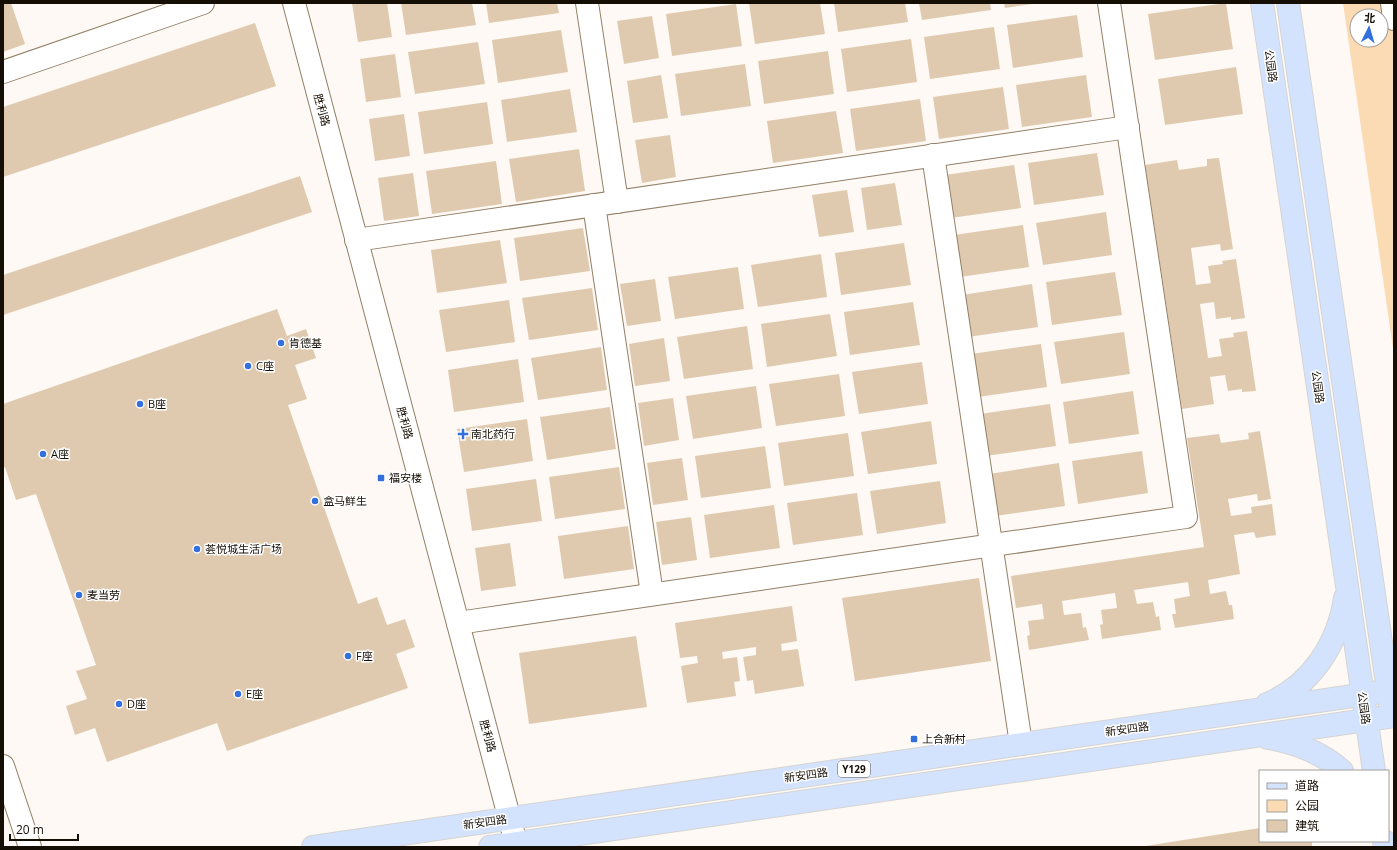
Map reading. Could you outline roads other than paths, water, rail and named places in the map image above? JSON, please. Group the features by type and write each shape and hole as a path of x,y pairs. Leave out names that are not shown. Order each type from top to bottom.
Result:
{"main road":[{"name":"公园路","path":"1262,3 1374,770"},
{"path":"1288,3 1372,583 1391,691 1393,721"},
{"path":"1372,583 1386,609 1394,620"},
{"path":"1250,711 1282,696 1300,684 1319,664 1333,638 1343,611 1347,585"},
{"name":"新安四路","path":"313,847 1391,691"},
{"name":"Y129","path":"490,847 1366,720 1393,721"},
{"path":"1253,736 1280,740 1308,750 1334,763 1341,770"}],"street":[{"path":"3,72 204,3"},
{"name":"胜利路","path":"294,3 516,843"},
{"path":"587,3 617,202"},
{"path":"458,623 1186,517 1109,3"},
{"path":"1392,3 1394,19"},
{"path":"356,240 1128,127"},
{"path":"933,155 1021,744"},
{"path":"594,205 652,594"},
{"path":"3,766 30,847"}],"place":[{"name":"肯德基","path":"281,343"},
{"name":"C座","path":"248,366"},
{"name":"B座","path":"140,404"},
{"name":"南北药行","path":"463,434"},
{"name":"A座","path":"43,454"},
{"name":"福安楼","path":"381,478"},
{"name":"盒马鲜生","path":"315,501"},
{"name":"荟悦城生活广场","path":"197,549"},
{"name":"麦当劳","path":"79,595"},
{"name":"F座","path":"348,656"},
{"name":"E座","path":"238,694"},
{"name":"D座","path":"119,704"},
{"name":"上合新村","path":"914,739"}]}
